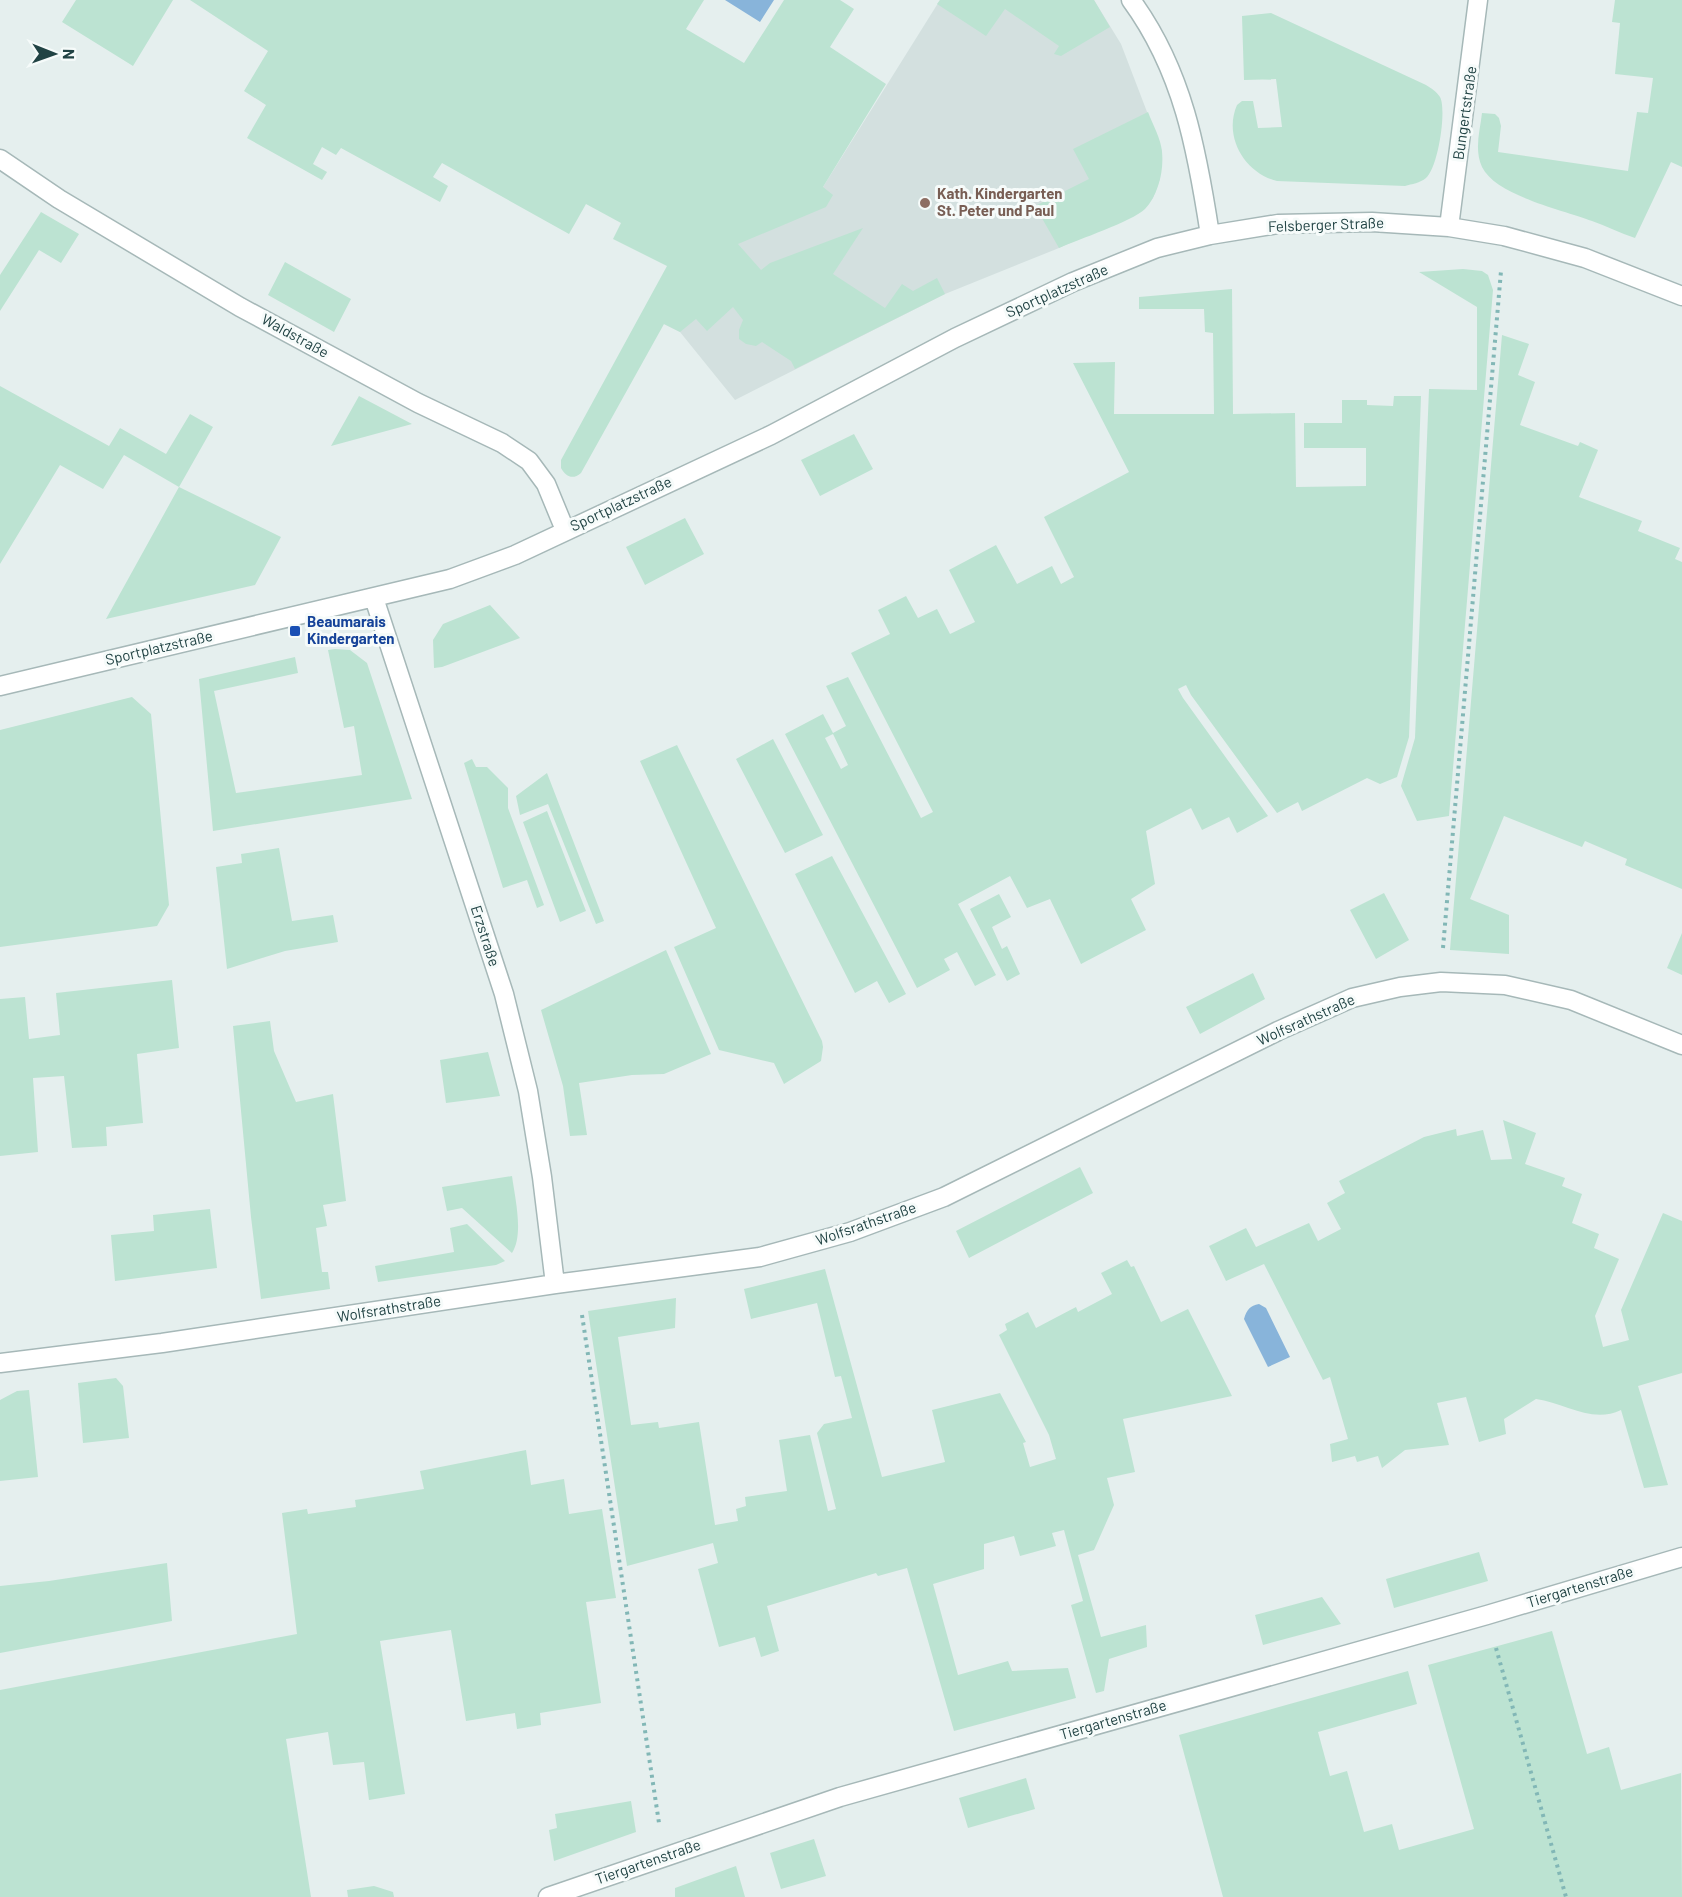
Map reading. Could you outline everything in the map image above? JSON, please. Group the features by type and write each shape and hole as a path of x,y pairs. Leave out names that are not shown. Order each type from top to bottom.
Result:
{"street":[{"path":"1131,0 1149,25 1174,76 1200,164 1210,235"},
{"name":"Bungertstraße","path":"1449,227 1479,0"},
{"name":"Waldstraße","path":"0,159 59,199 240,307 418,403 502,443 529,461 546,483 565,530"},
{"name":"Felsberger Straße","path":"1210,235 1278,224 1372,222 1449,227 1504,236 1586,258 1682,296"},
{"name":"Sportplatzstraße","path":"0,686 450,579 515,555 771,435 955,338 1073,282 1157,248 1210,235"},
{"name":"Erzstraße","path":"374,598 504,994 528,1092 542,1177 555,1284"},
{"name":"Wolfsrathstraße","path":"0,1363 174,1341 555,1284 760,1257 850,1232 944,1197 1278,1031 1352,998 1400,987 1441,982 1505,985 1571,1000 1682,1045"},
{"name":"Tiergartenstraße","path":"548,1897 840,1797 1487,1615 1682,1557"}],"path":[{"path":"1441,982 1504,236"},
{"path":"576,1281 664,1856"},
{"path":"1487,1615 1566,1897"}],"shaded area":[{"name":"Kath. Kindergarten St. Peter und Paul","path":"940,0 1094,0 1121,44 1162,151 1160,179 1153,198 1144,209 1059,248 945,294 735,400 680,332 664,324 738,134 823,187"}],"green space":[{"path":"76,0 173,0 133,66 62,22"},
{"path":"190,0 704,0 686,29 744,63 784,0 840,0 854,9 830,47 886,84 823,187 833,195 826,207 738,244 761,270 770,263 863,228 833,274 885,308 902,284 913,291 937,278 945,294 795,369 791,361 762,342 756,346 746,344 739,339 739,330 743,320 733,307 707,331 696,319 680,332 664,324 581,473 570,476 565,474 561,468 561,460 667,266 613,239 621,223 586,204 569,234 442,163 433,177 448,186 440,202 341,148 336,155 322,147 313,164 327,172 322,180 247,138 266,105 244,91 268,51"},
{"path":"940,0 1094,0 1110,27 1061,56 1054,54 1059,46 1005,9 986,36 937,4"},
{"path":"1615,0 1682,0 1682,167 1671,162 1635,238 1532,201 1501,186 1482,167 1478,154 1482,113 1495,114 1501,126 1498,152 1628,171 1637,112 1648,113 1653,78 1615,74 1620,23 1612,22"},
{"path":"1271,13 1426,85 1437,93 1442,104 1442,126 1438,151 1426,178 1405,186 1277,181 1266,177 1247,162 1235,141 1233,117 1237,105 1242,101 1253,101 1258,128 1282,127 1276,79 1244,80 1242,16"},
{"path":"1148,112 1162,152 1161,175 1150,203 1145,209 1128,219 1059,248 1035,206 1089,179 1073,149"},
{"path":"41,212 79,234 61,263 39,250 0,311 0,275"},
{"path":"285,262 351,299 334,332 268,295"},
{"path":"1463,269 1482,271 1488,275 1493,290 1449,816 1417,821 1401,786 1415,738 1429,389 1477,390 1477,307 1419,272"},
{"path":"1232,289 1233,414 1295,413 1296,487 1366,486 1366,448 1304,448 1304,423 1342,423 1342,400 1367,400 1367,405 1393,406 1394,396 1421,396 1409,737 1397,777 1380,784 1367,778 1302,811 1298,802 1277,813 1186,685 1178,689 1183,698 1268,816 1237,833 1229,817 1202,830 1191,808 1146,831 1155,884 1131,899 1146,930 1081,964 1050,899 1027,908 1010,876 958,904 996,975 975,986 957,952 944,959 950,970 917,988 785,734 823,714 833,733 846,726 826,686 848,677 921,818 933,812 851,653 890,634 878,610 906,596 918,618 937,609 950,634 975,622 949,570 996,545 1017,584 1052,566 1061,584 1074,577 1044,517 1129,472 1073,363 1115,362 1114,414 1214,414 1213,333 1205,332 1204,309 1139,309 1139,297","holes":["833,734 848,765 841,769 825,738"]},
{"path":"1502,335 1529,344 1518,375 1535,382 1520,425 1578,446 1580,442 1598,450 1579,497 1642,521 1638,531 1680,548 1675,559 1682,562 1682,889 1625,865 1627,859 1585,841 1582,847 1504,816 1470,899 1509,915 1509,954 1450,950"},
{"path":"0,386 109,446 120,428 166,454 190,414 213,427 179,487 124,455 103,489 60,465 0,564"},
{"path":"359,396 412,424 331,446"},
{"path":"854,434 873,469 820,496 801,460"},
{"path":"179,487 281,537 255,585 106,619"},
{"path":"685,518 704,554 645,585 626,547"},
{"path":"490,605 520,638 434,668 433,640 443,624"},
{"path":"328,650 350,650 367,663 412,799 213,831 199,679 295,657 298,673 214,691 236,793 362,775 354,726 344,728"},
{"path":"132,697 151,714 169,905 157,926 0,947 0,730"},
{"path":"773,739 823,835 785,853 736,759"},
{"path":"677,745 822,1041 821,1061 784,1084 774,1063 719,1050 674,947 716,928 640,761"},
{"path":"472,759 476,767 487,767 508,788 508,808 544,905 537,908 527,880 503,888 464,763"},
{"path":"547,773 604,921 596,924 548,804 520,815 516,796"},
{"path":"547,811 586,911 560,922 523,822"},
{"path":"279,848 292,921 333,915 338,942 285,951 227,969 216,867 242,863 241,854"},
{"path":"832,856 906,994 889,1003 877,981 855,993 795,874"},
{"path":"1384,893 1409,940 1376,959 1350,910"},
{"path":"999,894 1011,917 992,927 1002,949 1007,946 1020,974 1007,981 970,909"},
{"path":"1682,933 1682,975 1667,968"},
{"path":"666,950 711,1054 664,1074 632,1075 579,1083 587,1135 570,1136 563,1086 541,1010"},
{"path":"1253,973 1265,999 1200,1034 1186,1007"},
{"path":"172,980 179,1048 137,1054 143,1123 106,1127 107,1146 72,1148 64,1076 33,1078 38,1152 0,1156 0,999 25,997 29,1039 60,1035 56,993"},
{"path":"270,1021 274,1051 296,1102 333,1094 346,1201 323,1205 327,1226 316,1228 322,1272 328,1272 330,1289 261,1299 233,1026"},
{"path":"488,1052 500,1096 446,1103 440,1060"},
{"path":"1503,1120 1536,1133 1525,1164 1565,1178 1562,1186 1582,1194 1572,1223 1599,1234 1594,1248 1619,1259 1595,1316 1603,1347 1629,1340 1621,1310 1663,1213 1682,1221 1682,1373 1638,1386 1668,1485 1644,1488 1621,1410 1610,1414 1589,1414 1536,1399 1504,1419 1506,1434 1479,1442 1466,1397 1437,1403 1449,1445 1405,1450 1382,1468 1378,1456 1357,1462 1355,1456 1332,1462 1330,1444 1348,1439 1330,1377 1323,1380 1264,1264 1226,1281 1209,1246 1246,1228 1256,1247 1309,1223 1318,1241 1341,1229 1327,1203 1345,1193 1339,1181 1424,1137 1456,1129 1457,1136 1483,1130 1491,1160 1512,1159"},
{"path":"1080,1167 1093,1193 969,1258 956,1231"},
{"path":"512,1176 518,1227 516,1245 512,1253 462,1208 447,1211 442,1187"},
{"path":"210,1209 217,1268 115,1281 111,1235 154,1231 153,1215"},
{"path":"467,1224 505,1261 496,1265 378,1282 375,1266 454,1252 450,1228"},
{"path":"1127,1260 1131,1267 1134,1266 1161,1322 1188,1309 1232,1396 1123,1419 1135,1472 1107,1478 1114,1505 1094,1550 1078,1555 1101,1637 1146,1625 1147,1647 1109,1659 1104,1691 1096,1693 1071,1605 1083,1601 1064,1530 1052,1533 1056,1546 1020,1556 1014,1536 984,1544 984,1569 933,1584 958,1675 1008,1661 1012,1671 1068,1668 1076,1698 954,1731 907,1568 878,1576 876,1573 767,1606 779,1651 761,1657 755,1637 719,1647 698,1569 718,1563 713,1543 627,1566 588,1311 676,1298 675,1328 618,1337 631,1425 658,1422 659,1428 699,1422 715,1525 738,1521 736,1509 746,1506 745,1497 787,1491 779,1440 810,1435 828,1511 836,1509 817,1433 824,1424 852,1418 841,1376 835,1377 817,1303 751,1319 744,1289 825,1269 882,1477 945,1462 932,1410 1000,1393 1026,1442 1023,1443 1030,1467 1056,1459 1049,1435 999,1335 1007,1330 1005,1324 1028,1312 1036,1328 1076,1307 1078,1312 1112,1294 1101,1273"},
{"path":"116,1378 123,1386 129,1438 83,1443 78,1383"},
{"path":"29,1390 38,1477 0,1481 0,1400 17,1391"},
{"path":"526,1450 531,1485 564,1479 569,1514 602,1509 616,1598 586,1602 601,1703 540,1713 541,1725 517,1729 515,1713 466,1721 451,1630 380,1641 405,1794 369,1800 364,1762 333,1765 328,1732 286,1739 311,1897 0,1897 0,1690 297,1634 282,1513 307,1509 308,1514 356,1507 355,1500 424,1489 420,1471"},
{"path":"1479,1552 1488,1581 1394,1608 1386,1579"},
{"path":"167,1563 172,1621 0,1653 0,1586"},
{"path":"1322,1597 1341,1624 1263,1645 1255,1615"},
{"path":"1552,1631 1587,1754 1609,1747 1621,1790 1681,1773 1682,1897 1223,1897 1179,1735 1408,1671 1417,1704 1318,1732 1330,1776 1347,1771 1364,1832 1392,1824 1399,1850 1474,1829 1428,1665"},
{"path":"1026,1778 1035,1809 968,1828 959,1798"},
{"path":"631,1801 636,1832 554,1861 549,1830 557,1828 555,1814"},
{"path":"814,1839 826,1876 781,1889 770,1853"},
{"path":"736,1866 745,1897 675,1897 675,1888"},
{"path":"374,1886 393,1892 394,1897 348,1897 347,1890"}],"water":[{"path":"725,0 774,0 760,22"},
{"path":"1259,1304 1266,1308 1290,1357 1268,1367 1244,1319 1249,1308"}],"place":[{"name":"Kath. Kindergarten St. Peter und Paul","path":"925,203"},
{"name":"Beaumarais Kindergarten","path":"295,631"}]}
